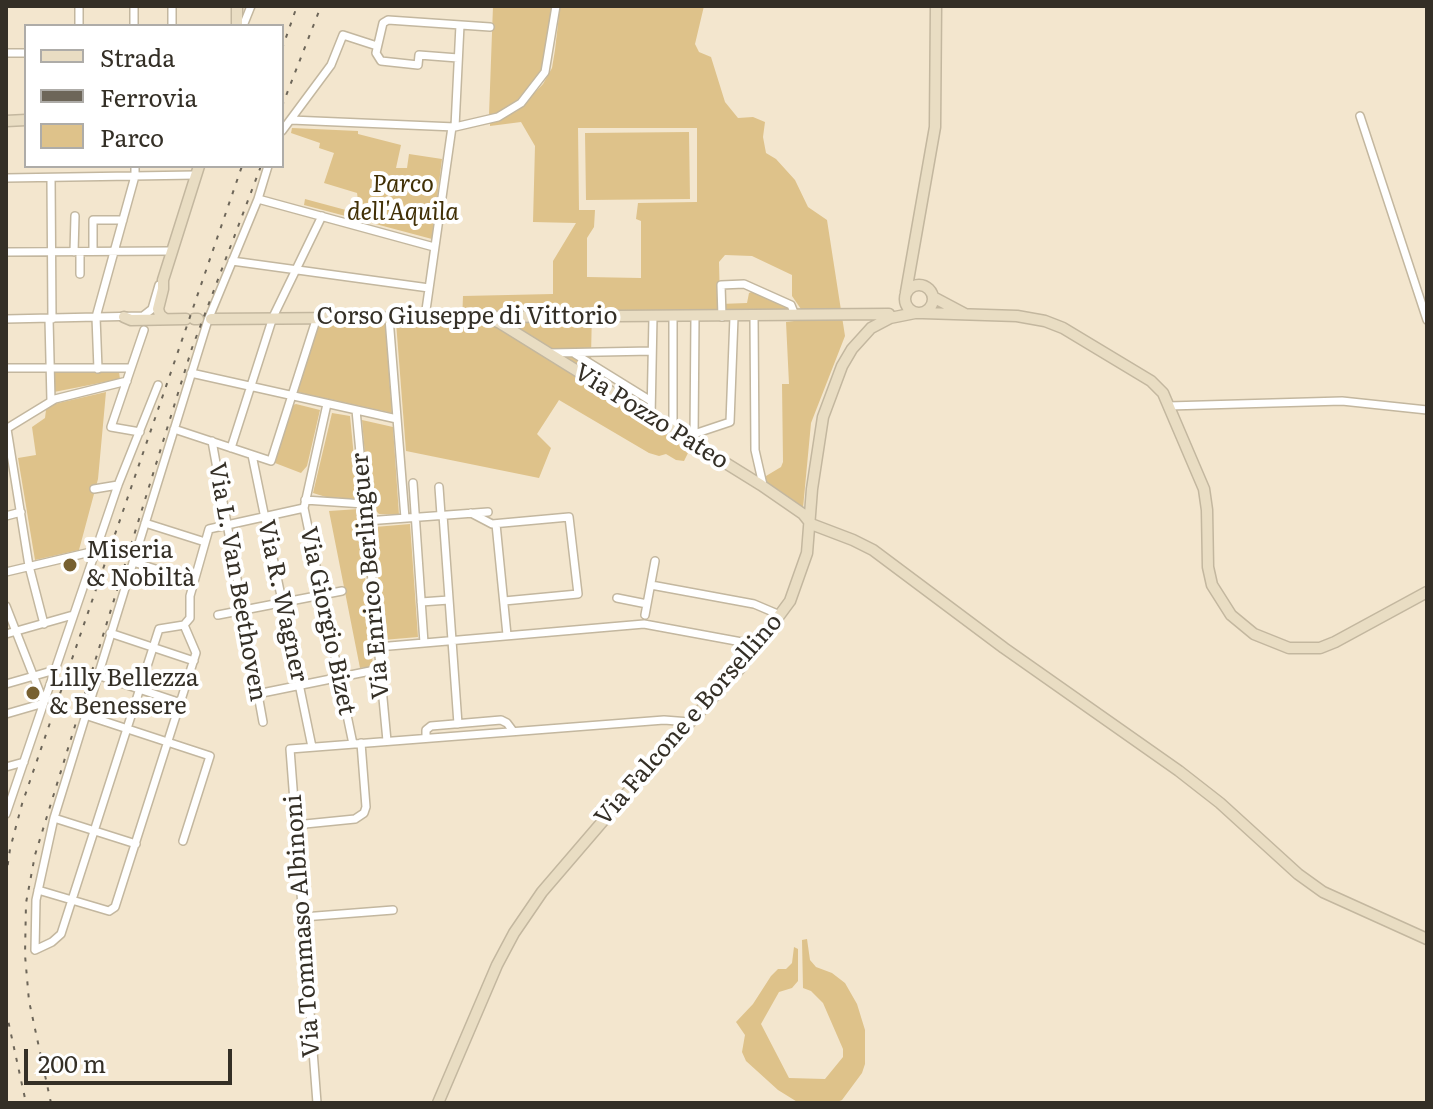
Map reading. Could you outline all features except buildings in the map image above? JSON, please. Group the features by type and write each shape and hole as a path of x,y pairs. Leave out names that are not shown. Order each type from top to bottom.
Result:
{"street":[{"path":"291,120 454,127 485,122 507,113 530,93 545,72 556,6"},
{"path":"933,297 930,308 919,313 906,305 905,295 935,127 936,6"},
{"path":"458,58 419,55 418,65 384,62 376,55 383,23 490,27"},
{"path":"425,317 454,127 460,25"},
{"path":"284,129 331,65 343,35 377,46"},
{"path":"1360,116 1427,320"},
{"path":"79,168 79,177"},
{"path":"98,369 96,317 135,168"},
{"path":"267,168 232,261 199,319 191,373 54,818 38,890 35,950 61,934 159,629 184,625 190,620 189,601 209,529 304,504 364,504"},
{"path":"6,178 135,176 197,171 163,280 158,309 165,319"},
{"path":"51,178 51,401"},
{"path":"258,199 434,247"},
{"path":"75,216 80,274"},
{"path":"231,448 273,317 322,216"},
{"path":"93,251 93,220 123,220"},
{"path":"6,252 171,251"},
{"path":"913,253 924,286 933,297 967,315"},
{"path":"232,261 429,288"},
{"path":"6,319 147,314 163,280"},
{"path":"722,317 721,285 744,284 791,305 795,316"},
{"path":"905,295 912,286 924,286"},
{"name":"Via Falcone e Borsellino","path":"438,1103 497,965 542,892 758,645 790,601 800,580 811,524 812,489 823,417 834,385 852,349 871,328 887,318 905,295"},
{"name":"Via Falcone e Borsellino","path":"887,318 919,313 1017,316 1045,321 1063,328 1151,381 1163,393 1204,489 1208,567 1212,585 1231,615 1254,634 1289,648 1320,648 1427,592"},
{"name":"Corso Giuseppe di Vittorio","path":"124,317 131,320 273,317 887,318"},
{"path":"174,429 271,461 317,317"},
{"name":"Via Pozzo Pateo","path":"486,317 673,430 694,439 803,514 811,524 853,540 891,563 1004,648 1179,771 1323,892 1427,939"},
{"path":"651,417 653,317"},
{"path":"673,317 673,430"},
{"path":"695,317 694,439 730,422 734,317"},
{"path":"754,317 754,440 763,486"},
{"path":"389,318 405,518"},
{"path":"140,432 111,427 144,330"},
{"path":"549,353 652,351"},
{"name":"Via Pozzo Pateo","path":"573,353 651,401"},
{"path":"6,368 131,368"},
{"path":"191,373 397,419"},
{"path":"44,624 29,566 7,429 51,401 127,381"},
{"path":"6,814 118,485 158,385"},
{"path":"1169,406 1342,401 1427,410"},
{"name":"Via Giorgio Bizet","path":"295,825 355,819 364,813 366,807 357,744 339,677 304,504 327,404"},
{"name":"Via Enrico Berlinguer","path":"356,410 387,741"},
{"name":"Via L. Van Beethoven","path":"212,441 263,722"},
{"name":"Via R. Wagner","path":"252,455 312,747"},
{"path":"413,483 424,643"},
{"path":"94,489 118,485"},
{"path":"439,487 458,724"},
{"path":"6,516 21,512"},
{"path":"366,521 488,512"},
{"path":"471,513 496,524 569,517 578,594 504,601"},
{"path":"145,523 205,542"},
{"path":"496,524 507,635"},
{"path":"6,572 95,551"},
{"path":"644,620 655,561"},
{"path":"133,562 194,581"},
{"path":"651,585 754,604 780,615"},
{"path":"218,615 342,591"},
{"path":"617,598 647,604"},
{"path":"421,602 449,600"},
{"path":"6,606 44,703"},
{"path":"6,634 73,615"},
{"path":"378,647 644,620 758,645"},
{"path":"38,890 112,910 115,907 194,661 196,648 184,625"},
{"path":"110,633 194,661"},
{"path":"257,694 380,669"},
{"path":"6,684 55,670"},
{"path":"97,675 181,703"},
{"path":"6,714 44,703"},
{"path":"85,715 210,756 183,841"},
{"path":"426,738 428,727 501,720 513,731"},
{"path":"312,747 664,720 690,722"},
{"name":"Via Tommaso Albinoni","path":"312,747 290,749 317,1103"},
{"path":"6,767 24,762"},
{"path":"54,818 136,844"},
{"path":"303,917 393,910"}],"green space":[{"path":"493,6 552,6 541,71 516,102 503,111 489,115"},
{"path":"560,6 704,6 695,44 699,52 711,57 725,102 738,118 753,117 765,122 763,137 766,153 776,159 795,180 808,207 827,220 845,336 811,423 803,508 764,483 766,476 781,467 783,462 782,384 789,384 786,322 802,320 803,312 792,296 792,275 752,256 725,255 719,262 720,304 747,303 749,293 756,290 787,306 787,312 592,310 591,357 597,388 691,447 684,461 666,454 659,456 649,453 559,400 537,434 551,448 539,478 406,451 396,322 462,322 463,296 553,294 553,261 576,223 533,222 535,146 521,122 490,126 490,123 517,111 543,84 552,68","holes":["578,128 697,128 697,202 638,203 636,219 641,221 641,278 587,277 587,238 594,227 595,210 579,210"]},
{"name":"Parco dell'Aquila","path":"292,128 358,131 358,134 401,145 396,168 407,168 409,154 442,159 432,239 304,205 305,199 357,213 359,207 357,193 324,183 334,153 319,148 320,143 291,133"},
{"path":"689,132 690,199 586,200 585,133"},
{"path":"385,322 392,413 297,392 319,323"},
{"path":"54,372 119,372 120,379 54,392"},
{"path":"106,392 98,479 79,550 35,560 18,458 36,455 32,427 45,418 46,410 54,404"},
{"path":"293,405 320,410 307,466 301,473 275,463"},
{"path":"332,413 350,416 358,499 313,493"},
{"path":"362,420 393,427 399,515 379,514 369,503"},
{"path":"359,509 373,666 360,668 329,511"},
{"path":"410,524 418,637 383,640 374,530 375,527"},
{"path":"807,939 810,960 816,967 832,973 845,983 857,1004 865,1030 862,1073 842,1100 834,1103 799,1103 778,1090 746,1061 742,1052 745,1035 736,1022 753,1004 771,976 792,963 794,947 798,949 798,981 792,988 779,992 761,1024 789,1078 825,1079 843,1057 843,1049 823,1003 803,988 802,940"}],"railway":[{"path":"284,43 297,6"},
{"path":"284,101 321,6"},
{"path":"6,877 22,804 241,168"},
{"path":"51,1103 29,1001 25,955 26,903 35,855 192,348 260,168"},
{"path":"6,1011 26,1103"}],"place":[{"name":"Miseria & Nobiltà","path":"70,565"},
{"name":"Lilly Bellezza & Benessere","path":"33,693"}]}
